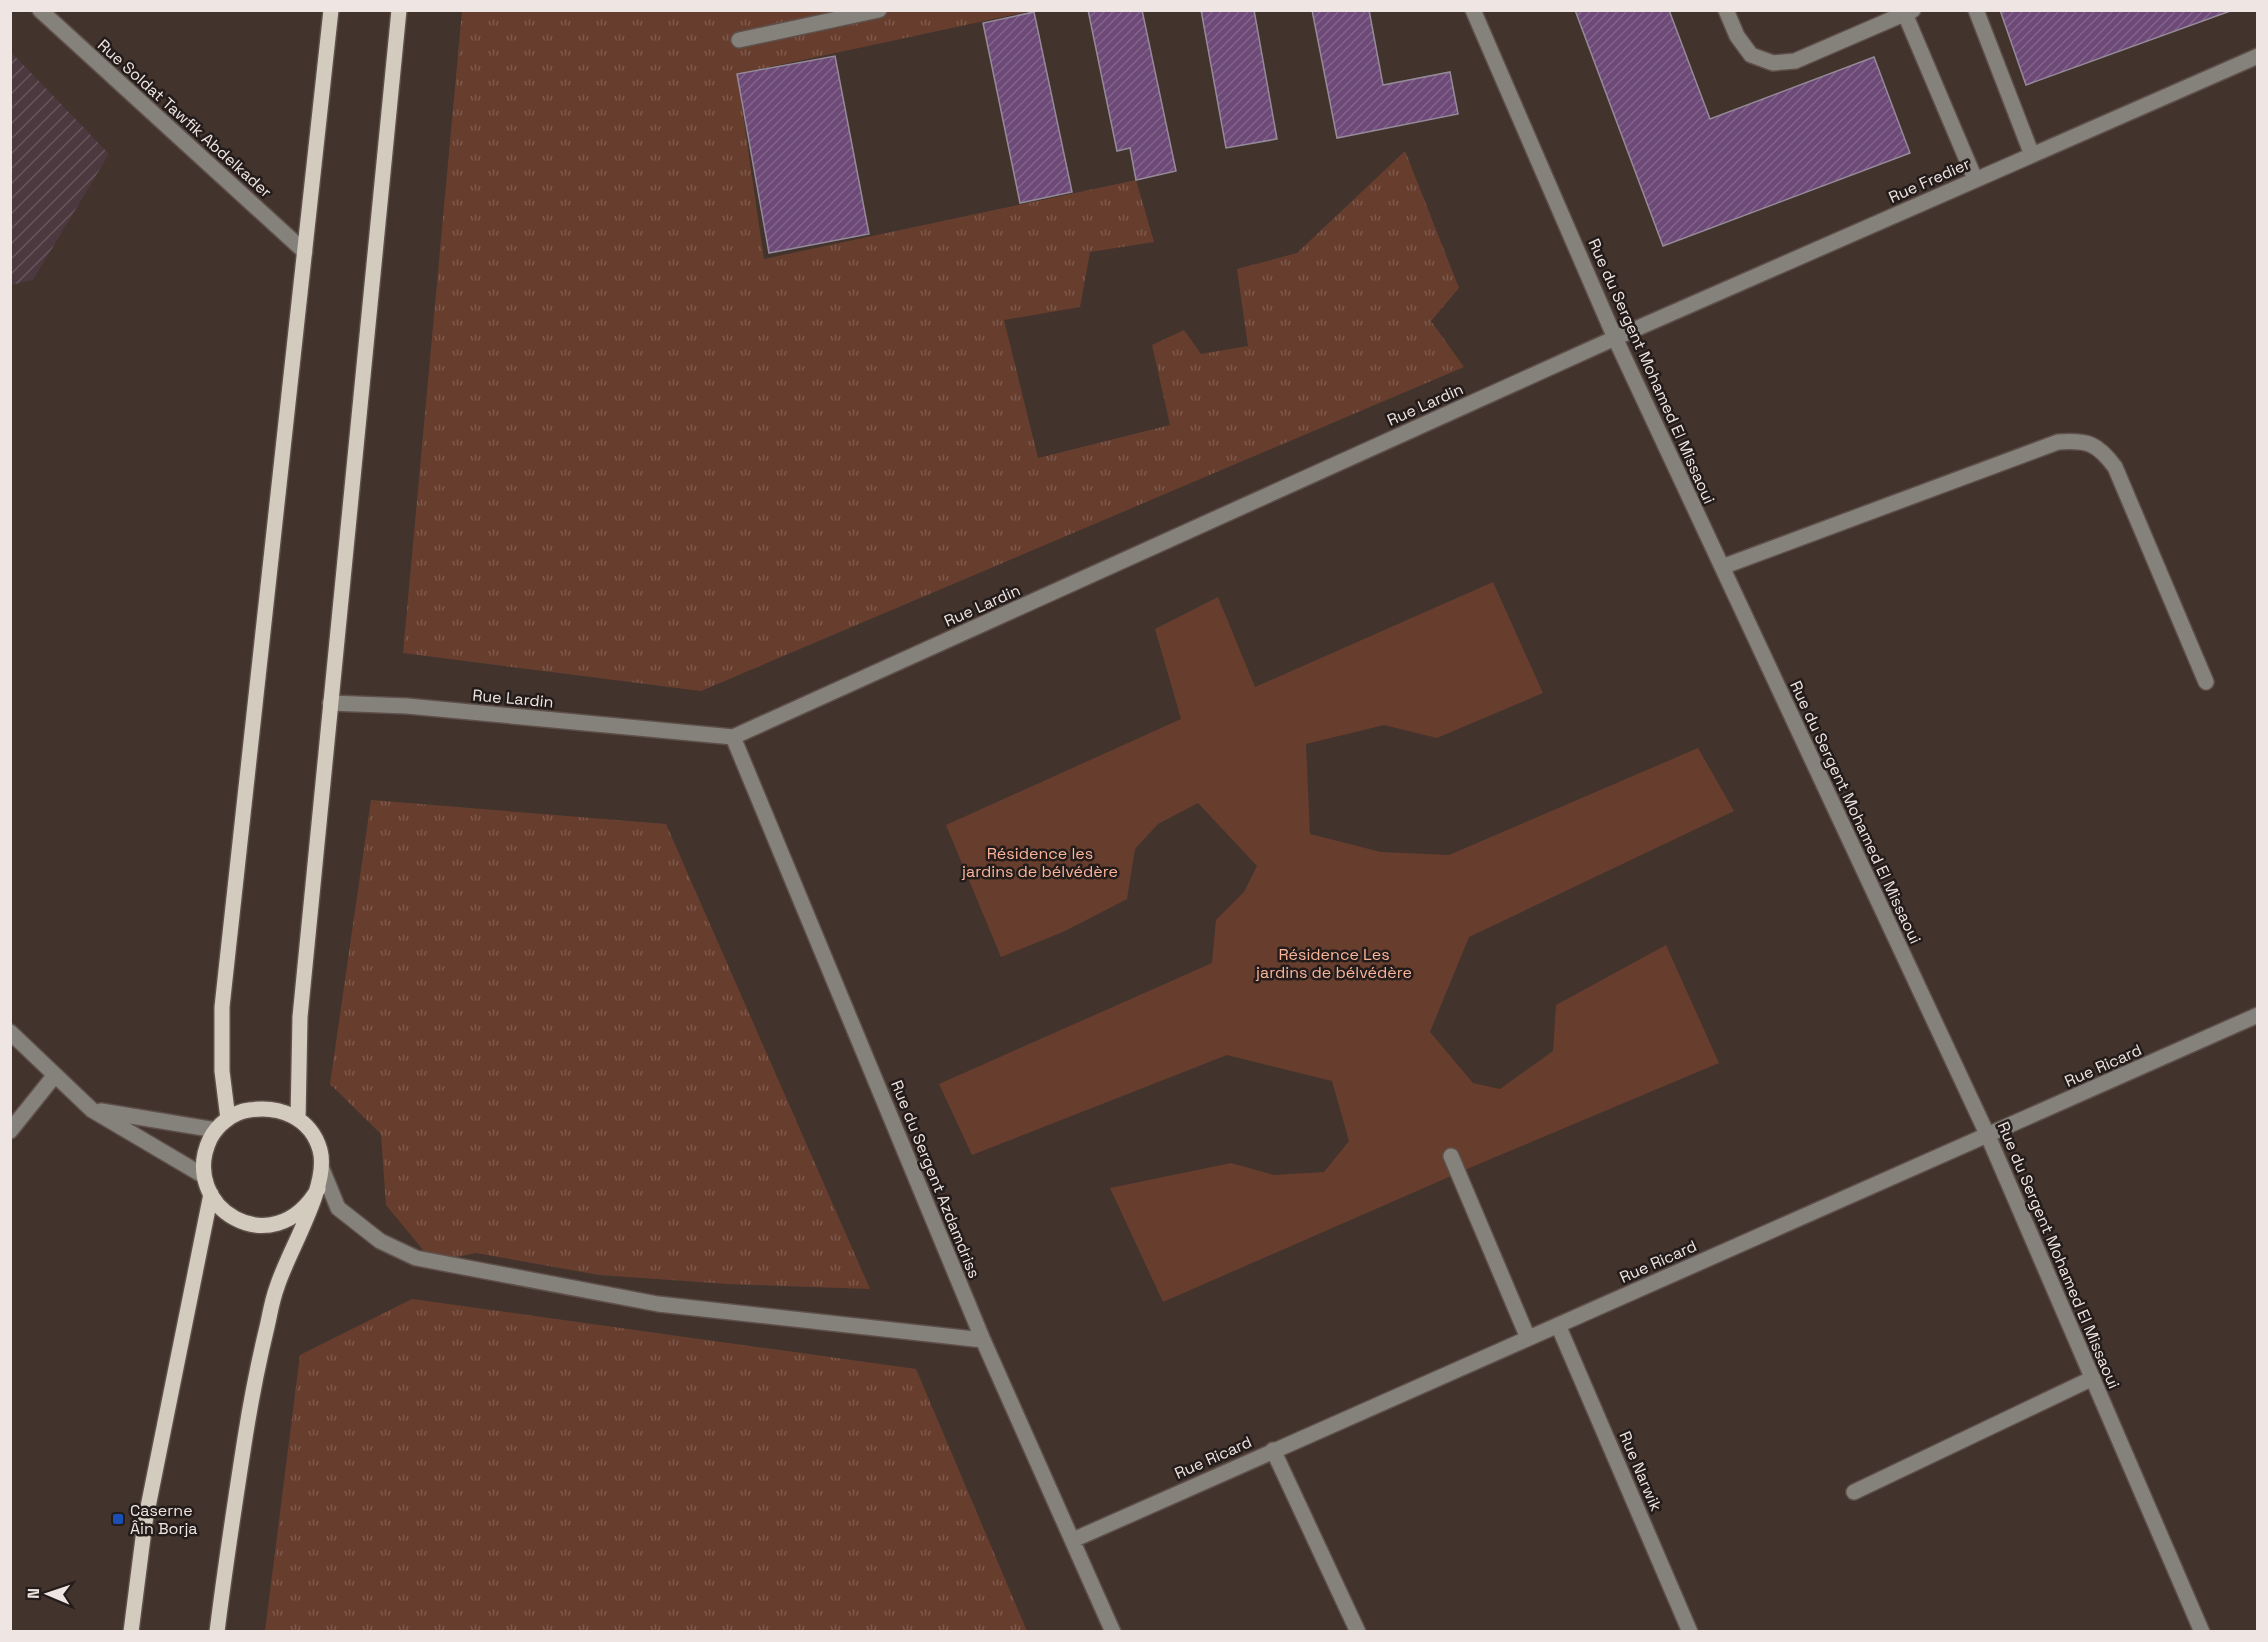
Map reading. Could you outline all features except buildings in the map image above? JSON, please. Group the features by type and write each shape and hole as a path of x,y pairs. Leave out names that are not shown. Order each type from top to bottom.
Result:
{"main road":[{"path":"228,1119 222,1071 222,1007 331,10"},
{"path":"298,1119 300,1017 399,10"},
{"path":"217,1632 253,1385 277,1287 318,1189 322,1169 320,1151 311,1131 298,1119 281,1110 263,1107 244,1110 228,1119 216,1130 210,1140 205,1158 204,1176 220,1208 233,1218 249,1225 266,1226 282,1223 297,1215 309,1204 318,1189"},
{"path":"131,1632 146,1522 211,1194"}],"street":[{"name":"Rue Soldat Tawfik Abdelkader","path":"40,10 305,252"},
{"path":"739,40 879,10"},
{"name":"Rue du Sergent Mohamed El Missaoui","path":"1473,10 1615,338 1988,1136 2202,1632"},
{"path":"1726,10 1737,36 1751,55 1773,63 1796,60 1909,12 1975,179"},
{"path":"1976,10 2032,155"},
{"name":"Rue Fredier","path":"1615,338 2258,56"},
{"name":"Rue Lardin","path":"330,703 407,706 733,737 1615,338"},
{"path":"1722,567 2058,442 2081,440 2102,449 2115,467 2206,682"},
{"name":"Rue du Sergent Azdamdriss","path":"733,737 983,1340 1113,1632"},
{"name":"Rue Ricard","path":"1073,1540 2258,1016"},
{"path":"10,1032 92,1110 204,1176"},
{"path":"10,1131 55,1075"},
{"path":"92,1110 216,1130"},
{"path":"1451,1156 1528,1338"},
{"path":"322,1169 338,1208 380,1241 416,1258 658,1304 983,1340"},
{"name":"Rue Narwik","path":"1558,1325 1690,1632"},
{"path":"1854,1492 2092,1378"},
{"path":"1273,1450 1358,1632"}],"shaded area":[{"path":"11,52 109,154 33,280 11,285"}],"green space":[{"path":"462,11 1031,11 737,74 764,259 1136,180 1154,242 1090,252 1080,307 1004,320 1038,458 1170,425 1152,345 1184,330 1201,354 1248,346 1237,269 1297,253 1405,151 1459,288 1431,321 1464,367 701,691 403,653"},
{"path":"1493,582 1543,693 1437,738 1384,725 1306,744 1310,834 1381,852 1449,855 1698,748 1734,811 1469,937 1430,1032 1473,1083 1500,1089 1553,1051 1556,1005 1666,945 1719,1063 1474,1166 1163,1302 1110,1188 1231,1163 1274,1175 1324,1172 1349,1141 1332,1081 1227,1055 972,1155 939,1084 1212,963 1216,920 1244,892 1257,866 1198,803 1158,824 1135,849 1127,899 1065,931 1001,957 946,825 1181,719 1155,629 1218,597 1255,687"},
{"path":"371,800 666,824 870,1289 728,1284 599,1275 476,1253 433,1262 386,1205 381,1134 330,1084"},
{"path":"412,1299 916,1369 1027,1631 265,1631 300,1355"}],"place":[{"name":"Caserne Âin Borja","path":"118,1519"}],"park label":[{"name":"Résidence les jardins de bélvédère","path":"1040,862"},
{"name":"Résidence Les jardins de bélvédère","path":"1334,963"}]}
